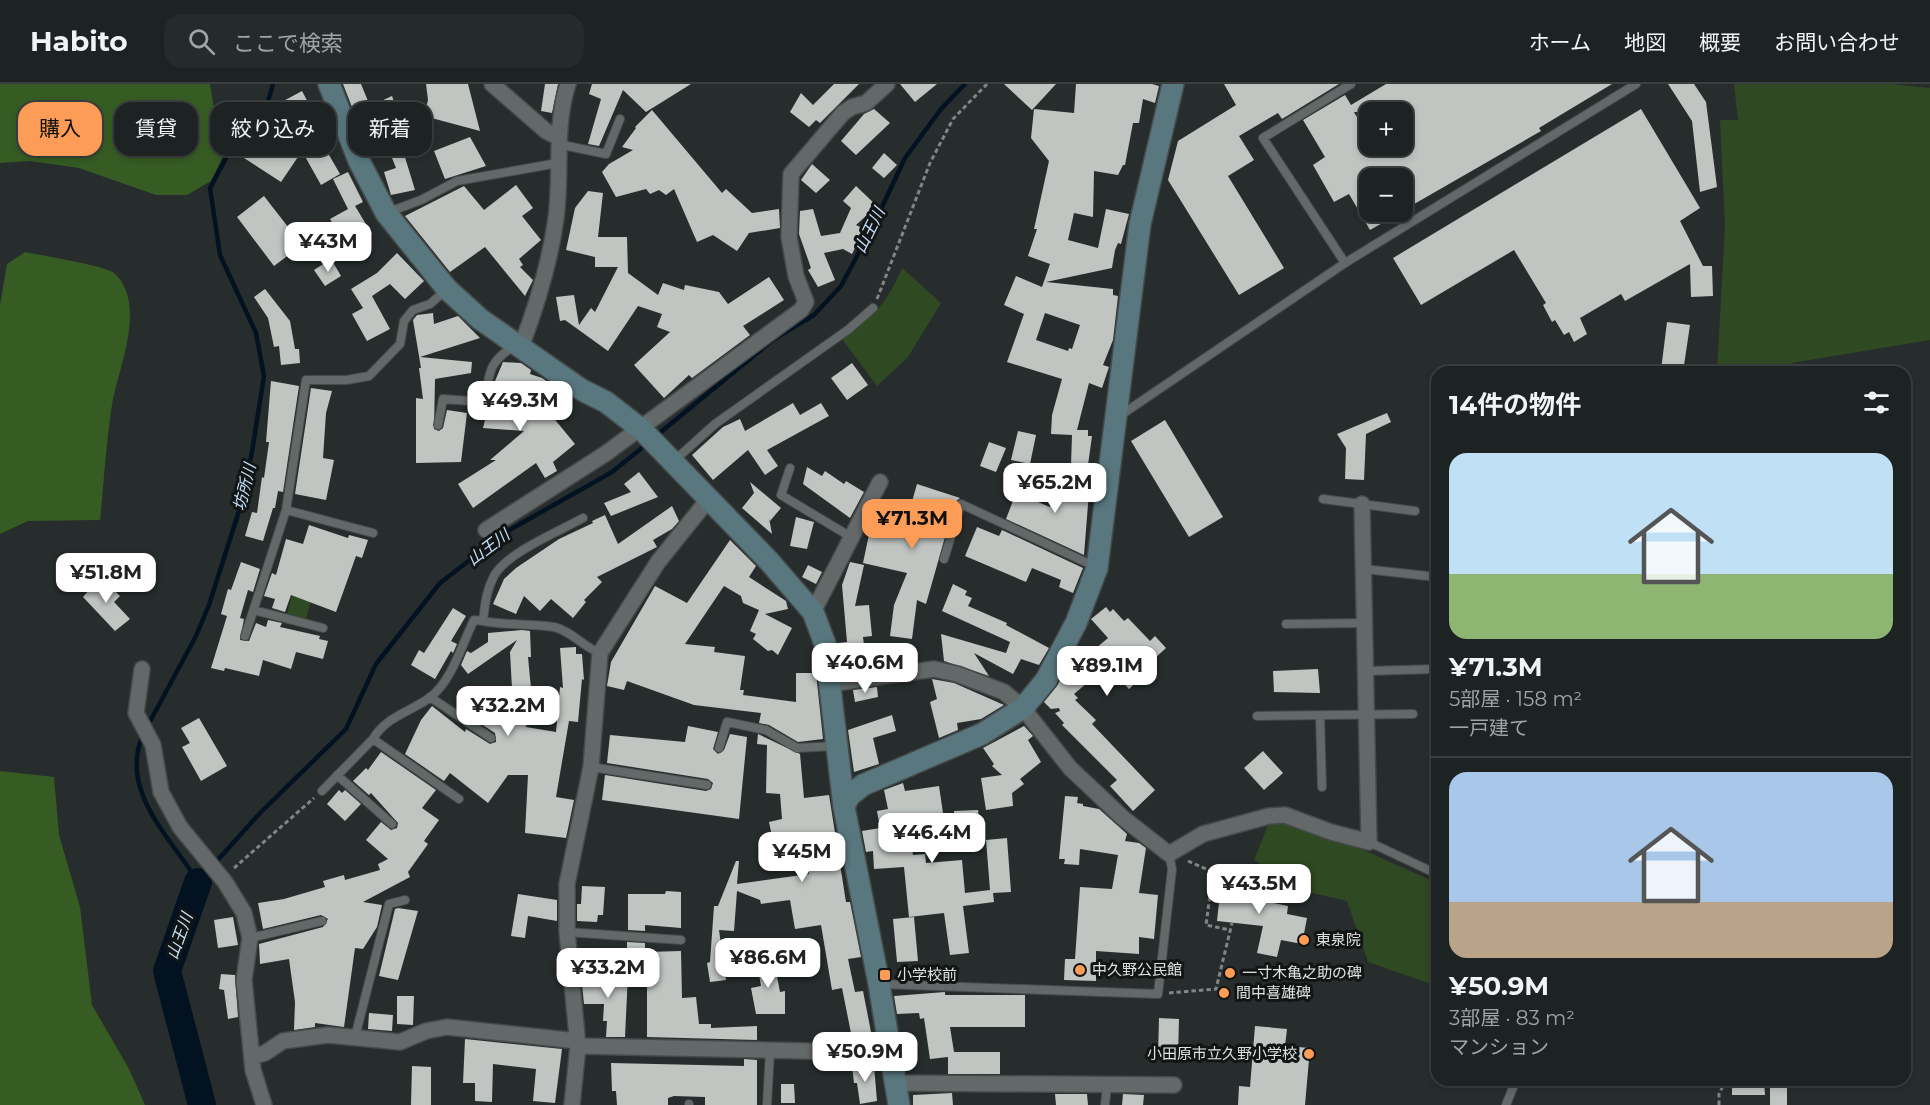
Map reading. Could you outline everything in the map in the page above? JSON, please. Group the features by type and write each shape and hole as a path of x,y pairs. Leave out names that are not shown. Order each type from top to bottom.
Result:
{"street":[{"path":"329,84 359,161 386,213 447,289 480,319 606,402 641,429 707,501 768,561 813,612 825,644 844,807 879,984 899,1105"},
{"path":"492,84 559,141"},
{"path":"519,346 538,300 556,216 559,141 568,84"},
{"path":"486,530 641,429 801,310 806,302 796,276 789,237 791,174 843,113 852,106 866,103 887,84"},
{"path":"844,807 849,796 863,785 982,734 1023,708 1046,680 1076,623 1097,568 1140,224 1173,84"},
{"path":"813,612 880,482"},
{"path":"572,1105 577,1043 567,932 567,884 591,767 600,653 658,562 707,501"},
{"path":"829,684 934,669 957,674 1004,692 1023,708 1070,768 1123,818 1169,854 1203,834 1269,816 1285,815 1331,832 1369,842 1362,504"},
{"path":"142,669 136,713 153,745 161,792 180,827 225,882 244,913 250,938 244,980 253,1070 264,1105"},
{"path":"252,1057 266,1053 283,1041 328,1035 400,1042 426,1031 447,1027 577,1043 770,1052 807,1051 891,1058"},
{"path":"895,1083 1174,1085"}],"lane":[{"path":"1345,263 1263,138 1350,84"},
{"path":"1114,420 1345,263 1636,84"},
{"path":"559,141 606,154 620,119"},
{"path":"386,213 421,200 457,181 558,163"},
{"path":"245,636 286,510 306,380 347,380 369,376 400,344 404,321 413,310 430,304 447,289"},
{"path":"668,458 849,329 873,308"},
{"path":"438,425 443,399 484,402 491,365 497,357 519,346"},
{"path":"790,468 781,495 851,537"},
{"path":"1323,499 1415,511"},
{"path":"944,559 961,504 1097,568"},
{"path":"286,510 373,533"},
{"path":"483,621 486,592 495,573 515,556 583,518"},
{"path":"1364,569 1431,576"},
{"path":"254,610 323,628"},
{"path":"322,791 373,739 378,729 430,697 444,684 474,620 555,627 569,633 587,648 600,653"},
{"path":"1286,624 1365,623"},
{"path":"1366,671 1431,669"},
{"path":"430,697 491,738"},
{"path":"1257,716 1413,714"},
{"path":"1320,716 1322,787"},
{"path":"719,748 727,722 766,730 797,748 836,746"},
{"path":"373,739 459,799"},
{"path":"591,767 707,784"},
{"path":"337,776 393,824"},
{"path":"1369,842 1431,871"},
{"path":"879,984 1158,994 1172,869 1169,854"},
{"path":"355,1036 389,904 405,900"},
{"path":"250,938 322,921"},
{"path":"567,932 681,940"},
{"path":"767,1105 770,1052"},
{"path":"1105,1105 1107,1085"},
{"path":"1506,1105 1514,1086"}],"path":[{"path":"873,308 930,163 953,119 987,84"},
{"path":"234,868 322,791"},
{"path":"1169,854 1213,872 1206,926 1230,930"},
{"path":"1158,994 1216,989 1232,923"},
{"path":"1719,1105 1719,1094 1723,1086"}],"green space":[{"path":"0,84 210,84 213,102 210,102 210,156 222,156 222,158 211,181 187,195 156,195 79,168 30,161 0,163"},
{"path":"1734,84 1892,84 1930,88 1930,340 1792,363 1792,366 1717,366 1725,226 1720,120 1738,120"},
{"path":"25,252 86,264 114,273 124,286 129,302 130,319 112,405 100,520 28,521 0,534 0,305 7,264"},
{"path":"902,268 941,303 908,357 877,386 842,339 863,323 885,301"},
{"path":"299,570 318,574 306,619 287,614"},
{"path":"0,771 54,777 59,835 80,907 92,1005 129,1069 145,1105 0,1105"},
{"path":"1285,821 1368,852 1431,880 1431,984 1368,962 1347,901 1299,890 1254,860 1269,823"}],"building":[{"path":"343,84 361,84 368,102 350,102"},
{"path":"426,84 468,84 480,131 432,118 432,102 428,102"},
{"path":"545,84 558,84 552,113 541,111"},
{"path":"592,84 691,84 646,112 623,90 599,146 588,144 601,99 589,94"},
{"path":"834,84 859,84 820,123 816,120 809,127 790,112 801,93 813,105"},
{"path":"900,84 937,84 915,102"},
{"path":"1004,84 1056,84 1032,110"},
{"path":"1076,84 1152,84 1159,86 1155,103 1143,99 1139,123 1133,123 1125,165 1118,175 1094,171 1093,217 1074,213 1068,240 1098,248 1106,209 1129,214 1121,244 1118,243 1115,250 1112,268 1046,282 1113,289 1113,295 1118,296 1113,340 1103,365 1109,367 1102,388 1089,383 1077,430 1088,430 1088,436 1092,436 1088,465 1071,465 1072,435 1051,434 1052,415 1062,379 1007,362 1024,314 1004,305 1016,276 1042,287 1050,264 1028,256 1037,229 1034,229 1049,161 1031,138 1034,109 1074,113","holes":["1045,313 1080,325 1072,349 1069,348 1068,351 1036,340"]},
{"path":"1224,84 1339,84 1282,119 1278,113 1239,136 1254,160 1228,176 1284,268 1239,295 1168,180 1178,141 1236,105"},
{"path":"1386,84 1612,84 1539,128 1541,131 1413,205 1413,168 1359,168 1359,211 1349,194 1334,202 1313,165 1325,157 1303,120 1345,95 1351,105"},
{"path":"1668,84 1694,84 1706,102 1717,187 1700,192 1692,121"},
{"path":"302,91 308,102 282,102"},
{"path":"392,96 394,102 379,102"},
{"path":"874,109 890,123 856,155 841,141 864,114"},
{"path":"1641,109 1700,208 1680,221 1703,266 1712,266 1713,296 1691,297 1690,264 1625,301 1621,294 1580,318 1587,334 1574,342 1569,332 1564,335 1555,320 1552,322 1543,305 1546,303 1514,250 1421,305 1393,258"},
{"path":"652,110 722,193 726,189 752,213 779,209 780,228 749,233 737,251 713,235 697,242 674,189 666,195 659,190 650,194 646,189 616,197 602,172 609,164 633,150 622,147 635,127"},
{"path":"470,137 486,166 445,179 434,151"},
{"path":"884,153 897,165 884,178 872,168"},
{"path":"244,156 299,156 281,182"},
{"path":"305,156 330,156 340,174 321,185"},
{"path":"391,156 405,156 415,190 391,195 384,172 396,168"},
{"path":"812,164 830,180 816,193 801,180"},
{"path":"348,172 363,202 355,206 372,234 348,248 330,219 348,209 333,179"},
{"path":"516,185 533,208 522,216 541,240 519,259 523,265 520,267 533,280 525,296 485,247 450,272 405,216 464,186 484,210"},
{"path":"856,186 877,206 856,225 864,229 852,254 843,249 824,253 835,280 818,287 808,270 811,268 799,234 800,211 813,209 821,236 840,233 851,208 843,201"},
{"path":"588,191 603,193 598,237 627,237 628,273 658,295 663,283 684,290 685,285 719,292 728,304 769,277 784,300 743,326 750,335 692,378 689,375 664,398 634,365 670,332 657,327 662,314 638,306 608,351 565,320 560,321 556,297 574,295 579,325 591,308 595,312 618,267 595,267 595,257 566,250 575,208"},
{"path":"264,196 302,245 274,266 237,217"},
{"path":"1365,222 1384,222 1370,230"},
{"path":"397,253 424,281 405,299 390,284 372,296 390,329 367,341 352,314 363,308 351,289 377,273"},
{"path":"331,259 341,276 325,286 314,270"},
{"path":"265,289 290,321 295,349 299,349 300,363 281,365 279,346 274,347 268,318 254,297"},
{"path":"433,313 434,324 458,316 480,338 420,357 472,362 471,373 435,379 434,429 439,431 443,428 447,410 467,413 461,462 416,463 416,398 423,399 419,368 421,368 413,320 417,315"},
{"path":"1667,322 1690,325 1684,366 1662,366"},
{"path":"503,362 521,363 531,370 530,374 542,378 568,396 565,406 538,399 575,444 553,462 557,471 545,478 536,463 473,508 458,484 496,460 490,460 524,431 483,428 486,416 491,416 497,381 495,381"},
{"path":"852,363 868,385 847,400 831,378"},
{"path":"271,381 299,386 283,492 278,491 275,508 273,508 263,541 245,536 252,512 257,513 262,477 264,478 269,442 266,442"},
{"path":"311,388 332,391 326,413 323,458 334,460 326,500 295,494"},
{"path":"793,403 800,415 821,403 829,416 767,450 778,466 765,475 748,450 713,480 692,455 723,427 740,419 745,431"},
{"path":"1387,413 1391,422 1366,434 1364,480 1345,479 1346,448 1337,434"},
{"path":"1165,420 1223,517 1189,537 1131,441"},
{"path":"1018,431 1036,435 1030,464 1011,460"},
{"path":"989,442 1006,448 996,472 980,466"},
{"path":"807,467 822,476 825,471 844,484 846,481 864,492 850,518 803,484"},
{"path":"639,472 658,497 611,516 604,503 631,492 624,484"},
{"path":"1054,472 1073,475 1071,491 1089,492 1084,555 1006,519 1016,493 1050,507"},
{"path":"750,482 781,508 770,521 769,518 772,534 742,508 754,493"},
{"path":"917,484 960,498 955,502 926,604 917,600 912,639 890,636 894,605 907,573 863,563 871,525 885,528 894,499 911,505"},
{"path":"672,506 679,521 672,529 653,540 657,547 597,577 602,582 584,600 586,602 573,618 551,599 540,611 524,596 516,614 493,604 504,579 516,568 559,539 605,515 618,544"},
{"path":"796,517 814,522 807,549 790,546"},
{"path":"309,525 348,538 349,535 368,540 362,558 356,556 336,612 291,595 285,612 272,608 275,599 264,596 272,573 276,575 286,539 303,544"},
{"path":"977,527 999,536 1002,530 1083,568 1073,593 1059,587 1061,580 1032,568 1026,582 965,556"},
{"path":"730,540 756,566 749,577 786,601 788,609 765,614 792,628 778,655 772,650 768,651 753,639 756,634 750,631 759,610 743,603 741,596 724,586 685,644 715,647 714,652 745,656 740,690 744,690 743,695 796,702 796,673 816,673 823,739 798,742 769,725 759,723 761,713 694,705 627,681 624,690 607,686 611,662 655,586 687,603"},
{"path":"241,562 260,569 253,592 248,590 240,618 244,619 240,640 249,641 256,623 266,627 268,620 282,623 280,627 320,636 319,639 328,641 323,659 296,652 291,669 263,660 259,676 225,668 224,671 211,668 227,616 221,614 228,589 231,590"},
{"path":"850,562 864,565 855,606 869,605 872,636 863,637 865,653 857,653 858,670 841,672 838,643 847,642 842,585"},
{"path":"808,565 822,572 816,584 802,577"},
{"path":"100,577 120,596 114,602 130,619 115,631 83,597"},
{"path":"953,584 967,591 965,595 972,598 968,606 1007,623 1006,625 1049,648 1039,665 1021,659 1013,674 974,653 989,676 944,661 941,634 1006,653 1010,642 942,611"},
{"path":"1106,607 1110,612 1113,609 1124,621 1128,618 1150,641 1155,636 1166,648 1141,671 1145,674 1129,689 1107,666 1074,694 1078,698 1075,700 1096,720 1092,724 1155,790 1133,811 1110,786 1117,780 1062,725 1064,723 1055,713 1060,711 1059,708 1051,709 1044,702 1057,686 1069,664 1081,653 1083,656 1088,655 1108,638 1091,619"},
{"path":"453,608 466,616 451,641 457,644 453,653 451,651 435,679 411,665 419,650 424,653"},
{"path":"530,631 531,657 528,657 532,699 526,727 556,732 560,687 563,688 560,648 576,647 576,654 582,654 584,680 582,679 578,722 569,721 556,797 574,800 566,838 525,833 528,775 508,775 488,803 450,773 444,781 405,754 421,720 432,706 465,732 466,729 490,744 496,742 495,733 472,718 487,692 513,707 510,652 517,640 468,674 461,665 467,651 471,653 488,642 488,633"},
{"path":"1318,669 1320,693 1274,692 1273,671"},
{"path":"932,679 954,683 1004,705 981,719 957,723 958,730 939,738 930,702 937,699"},
{"path":"877,687 878,697 855,702 853,690"},
{"path":"892,715 896,731 873,738 879,764 854,772 848,730"},
{"path":"199,718 227,766 201,781 182,747 190,743 181,728"},
{"path":"688,726 718,732 713,749 718,754 724,750 730,734 747,737 739,819 602,800 605,775 706,791 711,789 713,783 708,779 607,763 610,735 685,742"},
{"path":"1024,726 1033,736 1028,740 1041,762 1020,779 1024,784 1012,793 1013,806 986,810 981,778 1002,775 992,766 994,764 983,748"},
{"path":"758,734 800,754 804,798 829,795 846,902 850,902 861,957 848,959 855,992 863,991 872,1037 853,1043 842,988 832,990 821,925 795,929 790,900 761,904 760,900 737,891 734,931 719,930 726,980 710,982 707,963 710,962 714,906 718,906 736,861 739,861 737,884 809,874 802,841 774,846 769,822 782,819 780,794 766,793 767,745 757,744"},
{"path":"1263,751 1283,773 1264,790 1244,768"},
{"path":"381,752 436,790 422,808 439,820 424,841 428,844 408,872 410,877 363,902 382,905 377,927 363,949 355,948 344,1027 315,1023 315,1027 294,1030 295,1002 289,959 260,964 259,944 323,927 328,919 321,915 263,929 258,903 284,899 325,887 323,881 344,875 345,880 380,870 378,864 388,859 366,840 381,822 391,830 397,828 398,823 371,793 369,795 353,781 366,768 368,770"},
{"path":"903,783 905,791 939,786 943,813 909,818 913,855 925,854 926,863 962,860 965,893 990,890 986,840 1007,838 1011,892 993,893 994,902 963,906 969,953 950,955 944,913 909,917 904,867 874,869 873,851 866,852 862,831 880,828 877,811 888,809 884,790"},
{"path":"339,790 342,793 345,790 361,804 345,821 327,804"},
{"path":"1065,796 1078,797 1077,803 1099,809 1127,834 1125,841 1139,843 1146,848 1139,893 1158,895 1154,939 1139,937 1139,954 1096,951 1096,981 1064,980 1065,959 1075,959 1080,887 1112,889 1118,855 1080,849 1079,865 1064,864 1065,859 1059,859"},
{"path":"978,810 981,839 956,841 954,811"},
{"path":"1222,874 1252,877 1250,898 1288,906 1287,914 1307,918 1302,944 1281,940 1277,957 1257,953 1263,926 1217,921"},
{"path":"582,886 605,887 603,915 598,915 597,922 577,921 577,904 581,904"},
{"path":"666,891 681,892 681,928 645,925 645,931 628,930 628,894 665,894"},
{"path":"518,894 557,900 557,921 528,916 525,938 511,936"},
{"path":"395,909 418,911 398,980 379,976"},
{"path":"233,917 238,945 218,948 214,920"},
{"path":"914,917 918,961 897,962 893,919"},
{"path":"627,942 645,943 645,959 627,959"},
{"path":"681,951 682,998 696,997 699,1024 711,1024 711,1028 757,1026 757,1040 647,1037 647,952"},
{"path":"773,955 780,992 785,991 785,1014 756,1014 751,988 761,986 756,957"},
{"path":"221,974 235,975 238,1017 228,1019 224,990 219,989"},
{"path":"581,974 628,974 625,1037 606,1037 607,1021 603,1021 604,1004 584,1004"},
{"path":"945,992 945,995 1025,995 1025,1027 950,1027 954,1052 1000,1052 1000,1074 948,1074 948,1057 930,1059 924,1018 920,1019 919,1013 897,1014 894,996"},
{"path":"397,996 414,996 413,1025 397,1024"},
{"path":"369,1013 393,1015 392,1031 368,1029"},
{"path":"1159,1018 1179,1019 1178,1057 1158,1056"},
{"path":"1255,1026 1287,1029 1285,1046 1310,1048 1305,1105 1238,1105 1239,1086 1250,1087"},
{"path":"465,1039 562,1049 555,1103 533,1101 536,1069 493,1064 492,1102 475,1101 475,1083 463,1083"},
{"path":"744,1059 757,1060 757,1105 705,1105 705,1097 674,1096 668,1098 668,1105 617,1105 616,1091 612,1091 611,1063 744,1066"},
{"path":"412,1066 431,1067 431,1105 411,1105"},
{"path":"852,1066 874,1066 877,1101 860,1104"},
{"path":"781,1084 794,1084 795,1103 781,1103"},
{"path":"1732,1086 1764,1086 1765,1095 1732,1095"},
{"path":"1770,1086 1787,1086 1787,1105 1770,1105"},
{"path":"952,1093 953,1105 913,1105 913,1095"},
{"path":"1055,1094 1087,1094 1088,1105 1056,1105"},
{"path":"1123,1094 1144,1095 1143,1105 1122,1105"}],"waterway":[{"name":"坊所川","path":"147,727 196,636 209,605 239,511 252,452 264,376 256,333 220,255 210,188 226,158 265,112 273,84"},
{"name":"山王川","path":"656,436 774,339 814,315 841,286 905,158 941,109 965,84"},
{"name":"山王川","path":"143,735 137,756 137,776 143,795 151,813 198,882 260,813 346,729 376,664 440,583 506,532 612,472 648,443"},
{"name":"山王川","path":"198,882 167,971 202,1105"}],"place":[{"name":"東泉院","path":"1304,940"},
{"name":"中久野公民館","path":"1080,970"},
{"name":"一寸木亀之助の碑","path":"1230,973"},
{"name":"小学校前","path":"885,975"},
{"name":"間中喜雄碑","path":"1224,993"},
{"name":"小田原市立久野小学校","path":"1309,1054"}]}
